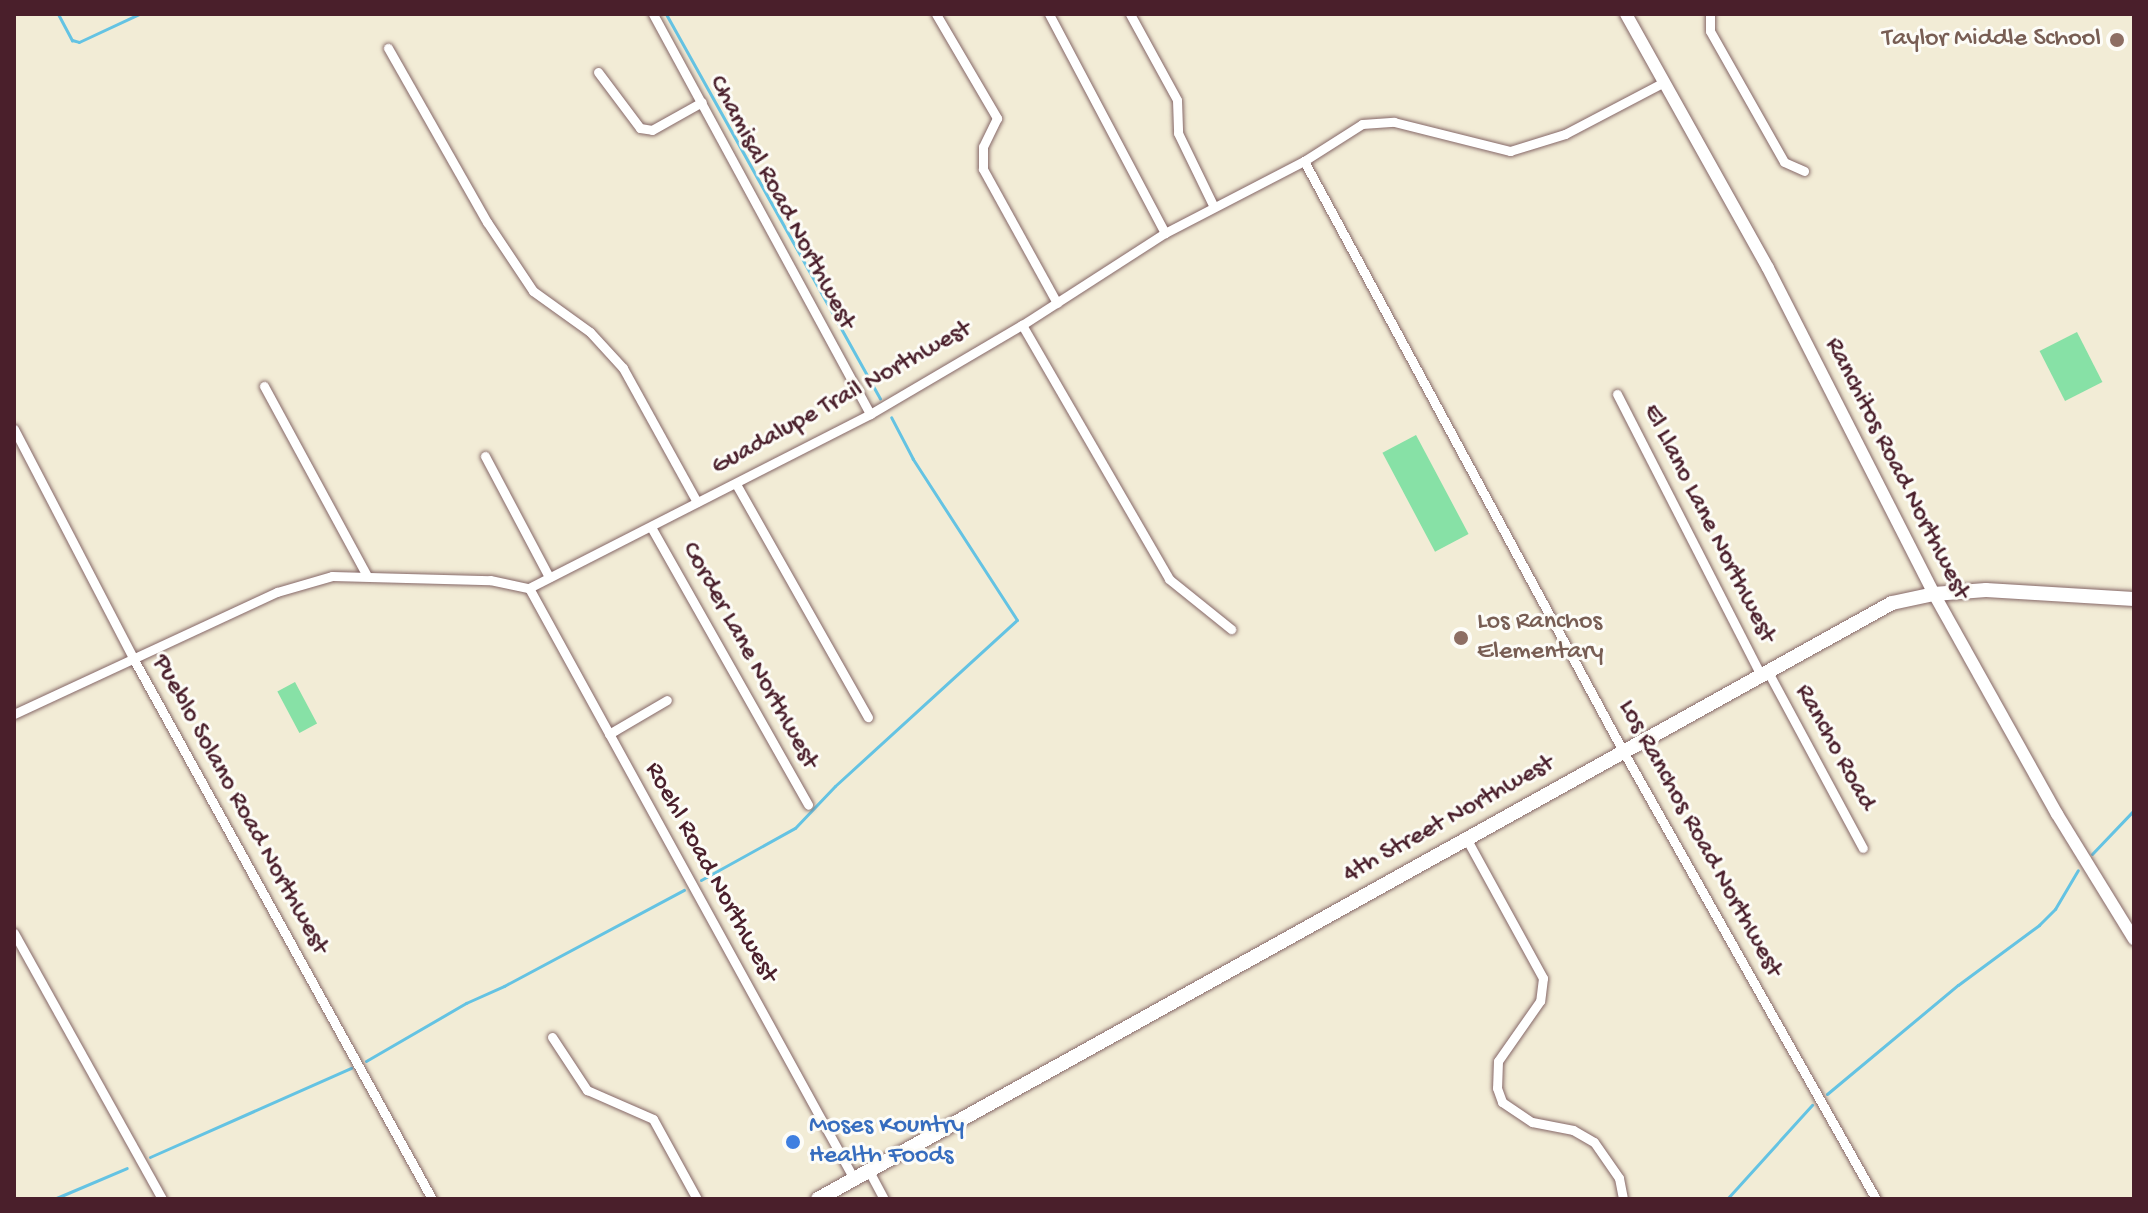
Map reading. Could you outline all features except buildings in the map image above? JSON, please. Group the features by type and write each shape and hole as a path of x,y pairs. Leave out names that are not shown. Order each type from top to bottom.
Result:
{"main road":[{"name":"4th Street Northwest","path":"818,1199 1892,603 1934,594 1986,590 2134,599"}],"street":[{"name":"Chamisal Road Northwest","path":"653,14 870,414"},
{"path":"936,14 997,118 983,147 983,169 1057,303"},
{"path":"1049,14 1165,233"},
{"path":"1130,14 1177,100 1178,133 1214,207"},
{"name":"Ranchitos Road Northwest","path":"1626,14 1775,282 1934,594 2057,814 2134,939"},
{"path":"1710,14 1710,31 1784,162 1804,171"},
{"path":"388,48 487,222 533,291 590,332 623,368 697,502"},
{"path":"598,72 640,128 652,130 702,102"},
{"name":"Guadalupe Trail Northwest","path":"529,588 870,414 1022,325 1165,233 1304,161 1362,124 1385,122 1510,151 1565,134 1664,82"},
{"name":"Los Ranchos Road Northwest","path":"1304,161 1623,751 1876,1199"},
{"path":"1022,325 1169,579 1231,629"},
{"path":"264,386 367,576"},
{"name":"El Llano Lane Northwest","path":"1617,394 1763,672"},
{"name":"Pueblo Solano Road Northwest","path":"14,429 133,658 432,1199"},
{"path":"485,456 549,577"},
{"path":"736,484 868,717"},
{"name":"Corder Lane Northwest","path":"651,527 808,805"},
{"path":"14,714 277,592 332,576 490,580 529,588"},
{"name":"Roehl Road Northwest","path":"529,588 854,1179"},
{"name":"Rancho Road","path":"1763,672 1863,848"},
{"path":"609,734 667,700"},
{"path":"1466,838 1543,978 1540,1001 1498,1061 1497,1088 1502,1102 1532,1122 1573,1130 1594,1142 1619,1178 1623,1199"},
{"path":"14,933 162,1199"},
{"path":"552,1037 587,1090 653,1119 697,1199"},
{"path":"869,1171 884,1199"}],"green space":[{"path":"2077,332 2102,382 2065,401 2040,351"},
{"path":"1416,435 1469,534 1435,552 1382,453"},
{"path":"295,682 317,723 299,733 277,691"}],"waterway":[{"path":"58,14 72,40 79,42 139,14"},
{"path":"269,14 301,14"},
{"path":"666,14 880,398"},
{"path":"701,880 795,828 835,786 1017,620 913,459 891,417"},
{"path":"2092,854 2134,810"},
{"path":"1827,1094 1958,985 2039,925 2055,909 2078,870"},
{"path":"366,1061 466,1003 684,890"},
{"path":"150,1157 351,1068"},
{"path":"1727,1199 1812,1105"},
{"path":"54,1199 127,1168"}],"place":[{"name":"Taylor Middle School","path":"2117,40"},
{"name":"Los Ranchos Elementary","path":"1461,638"},
{"name":"Moses Kountry Health Foods","path":"793,1142"}]}
